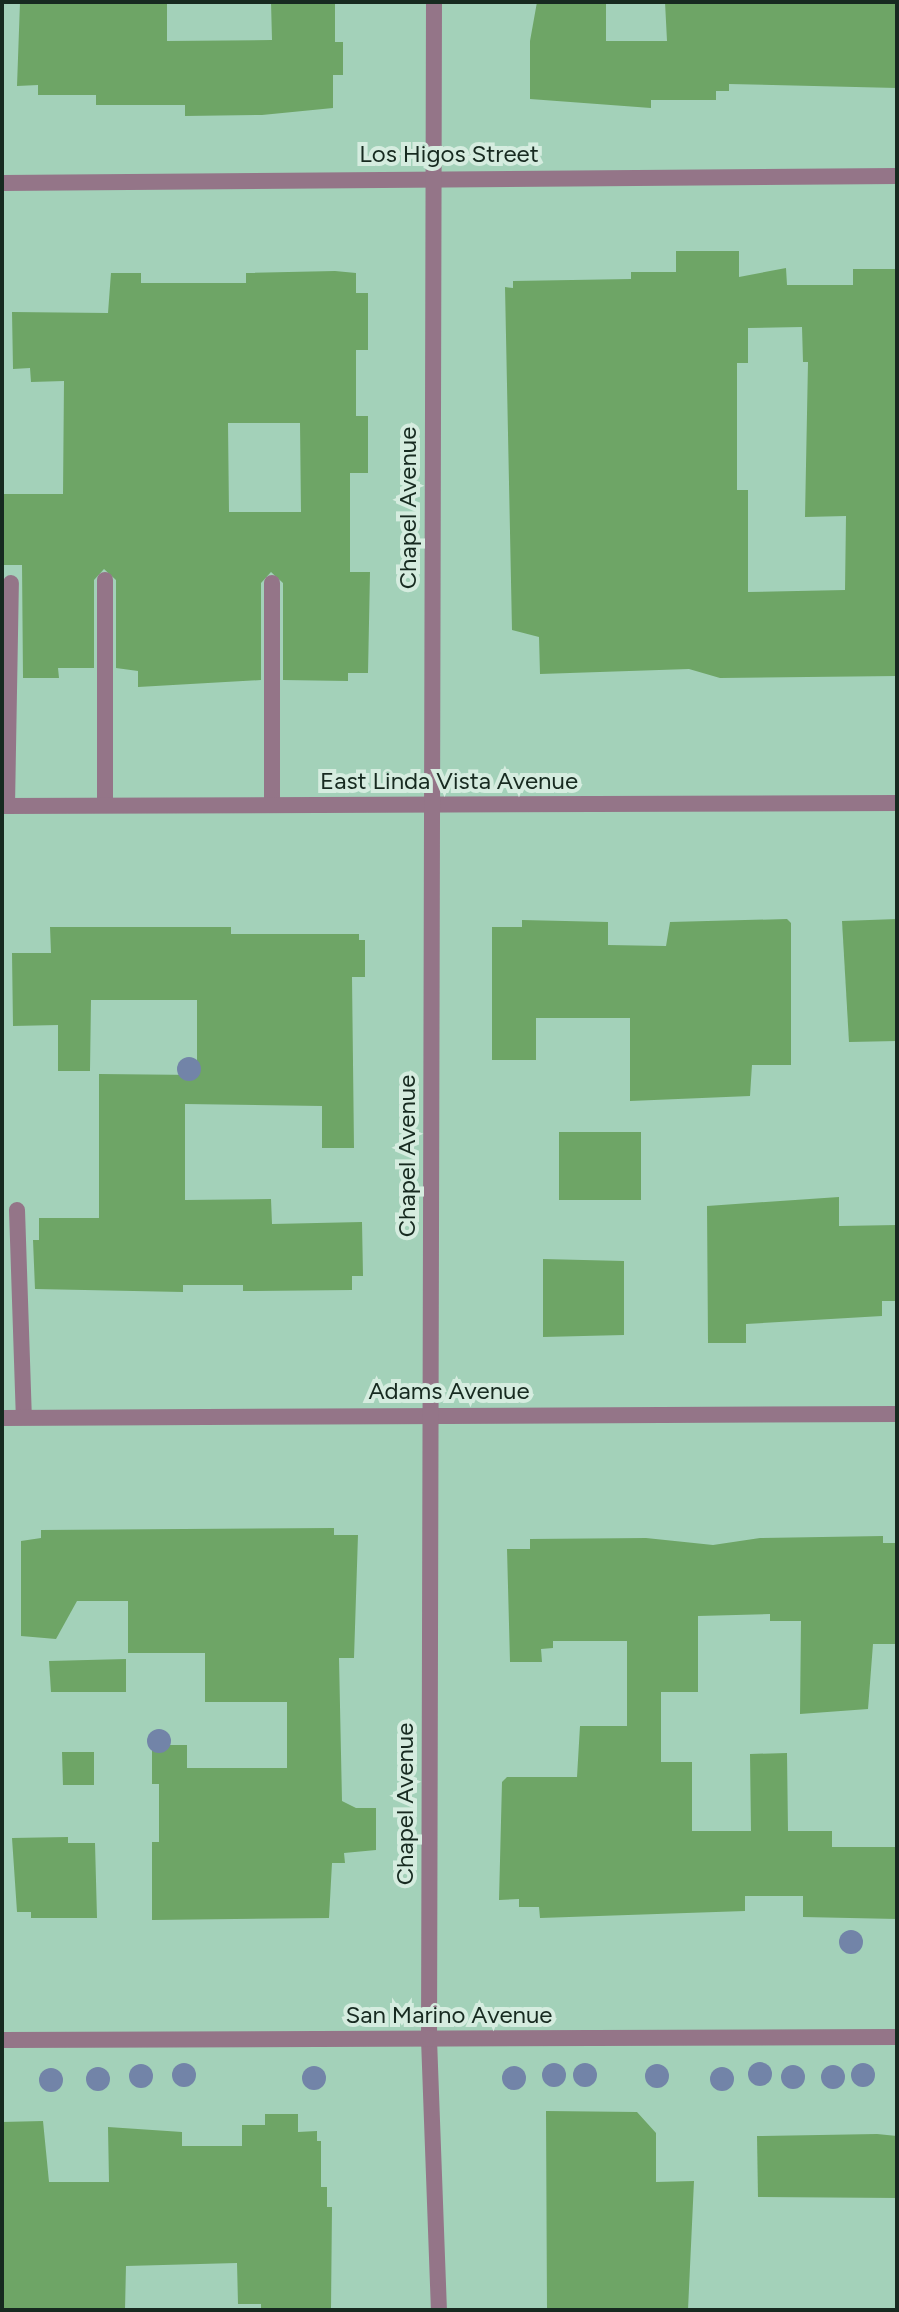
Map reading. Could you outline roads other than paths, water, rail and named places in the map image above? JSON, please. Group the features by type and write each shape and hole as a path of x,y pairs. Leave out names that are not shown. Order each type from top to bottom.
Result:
{"street":[{"name":"Chapel Avenue","path":"434,2 431,178 433,805 429,2039 439,2310"},
{"name":"Los Higos Street","path":"2,183 897,176"},
{"path":"105,580 105,805"},
{"path":"4,806 11,583"},
{"path":"272,583 272,805"},
{"name":"East Linda Vista Avenue","path":"4,806 897,803"},
{"path":"17,1210 24,1417"},
{"name":"Adams Avenue","path":"2,1418 897,1414"},
{"name":"San Marino Avenue","path":"2,2040 897,2037"}]}
